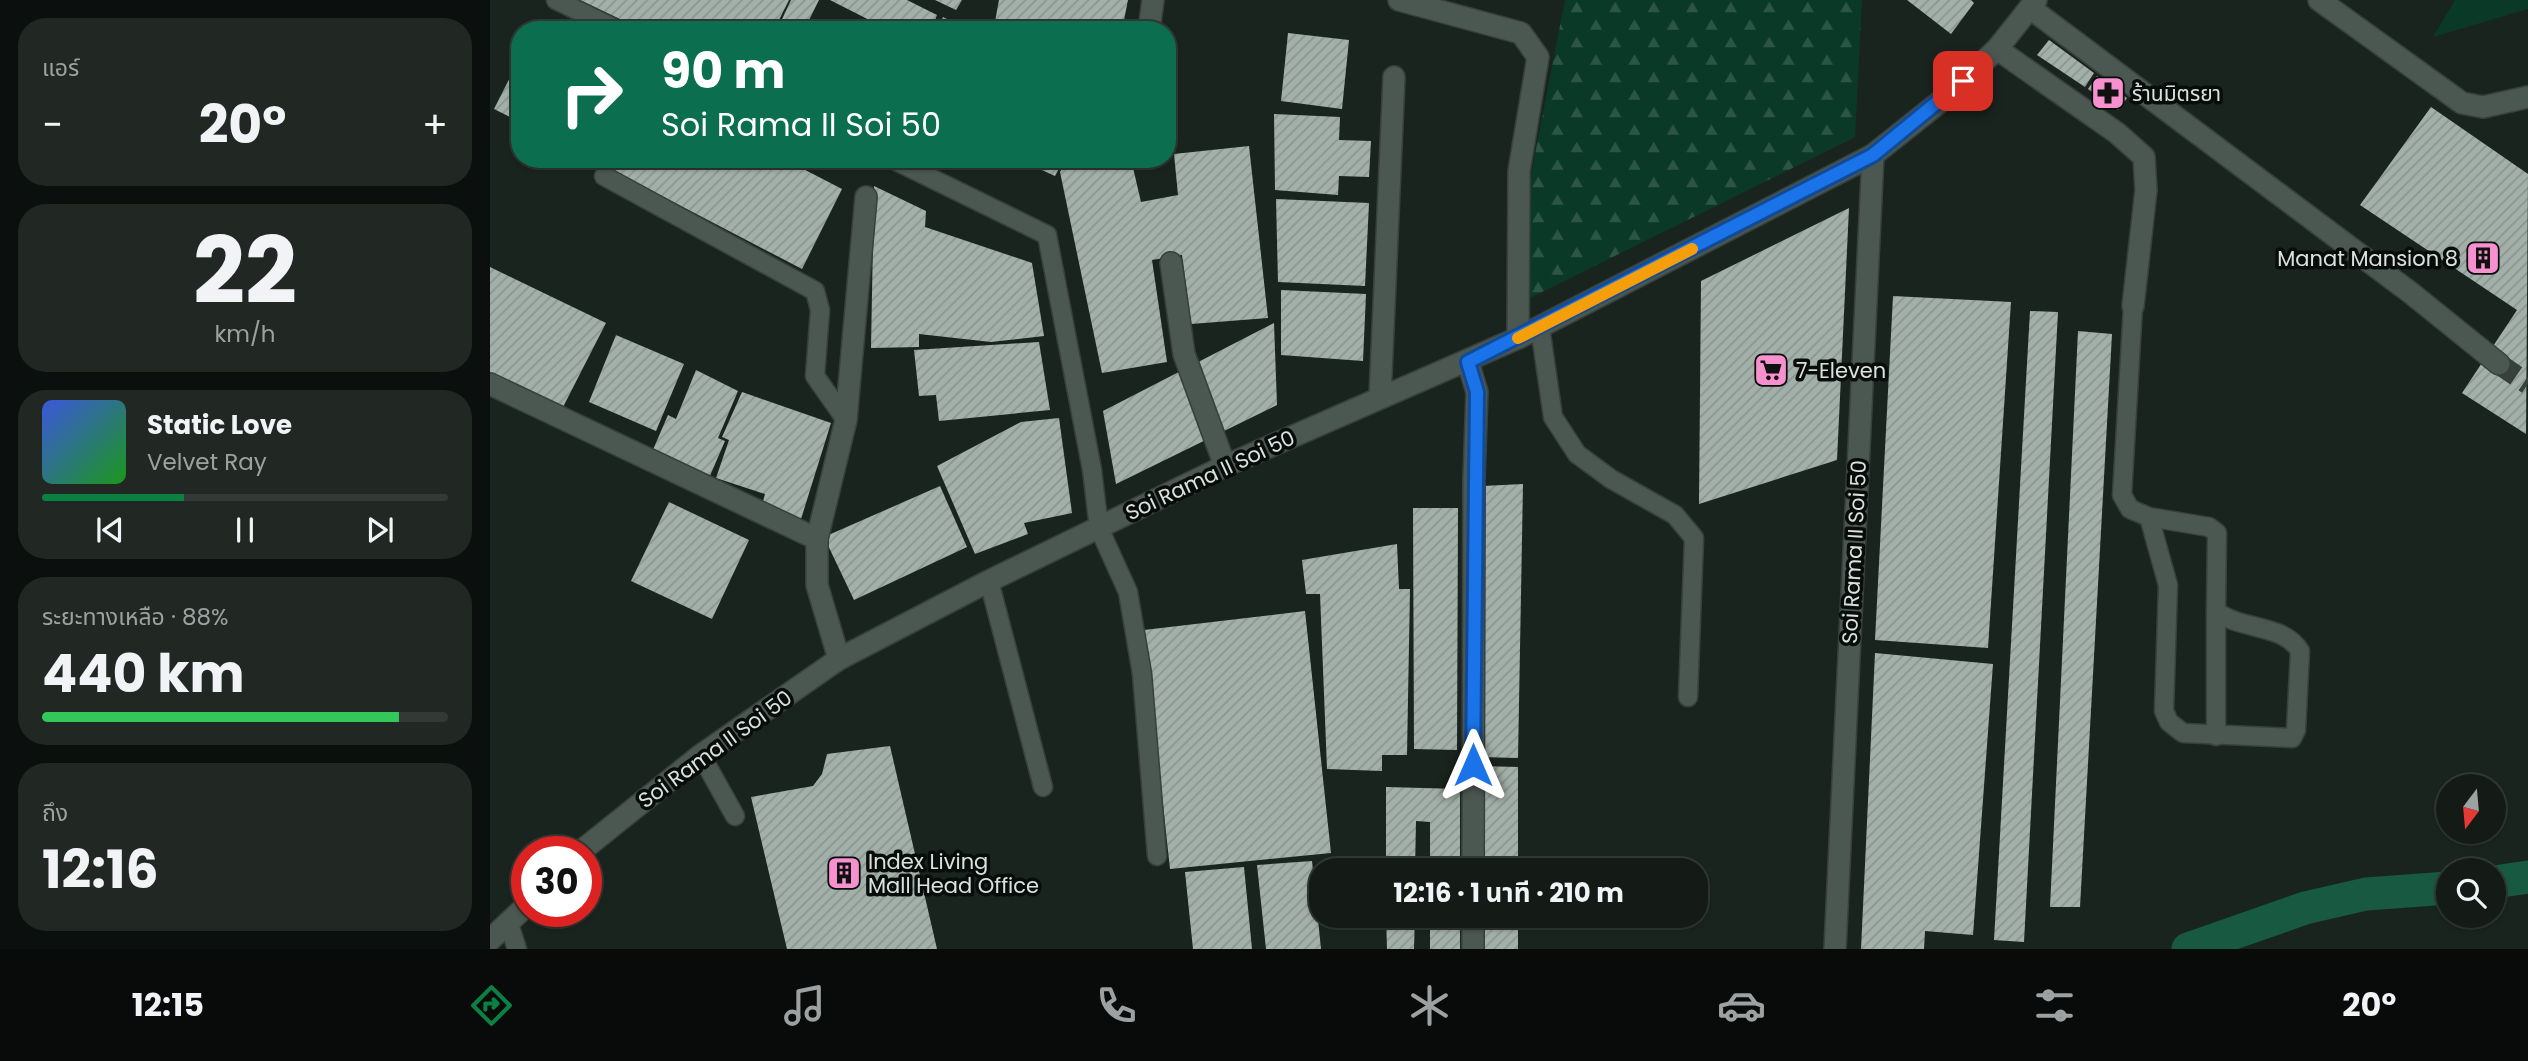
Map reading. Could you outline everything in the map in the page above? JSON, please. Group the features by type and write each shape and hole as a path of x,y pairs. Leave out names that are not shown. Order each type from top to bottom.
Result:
{"street":[{"path":"1150,21 1153,0"},
{"path":"1399,0 1521,33 1538,57 1519,171 1518,338"},
{"path":"2319,0 2462,103 2483,107 2528,97"},
{"path":"2033,4 2390,277 2499,364"},
{"name":"Soi Rama II Soi 50","path":"600,836 701,754 725,741 839,659 989,581 1225,466 1518,338 1873,155 1946,97 1997,49 2033,4"},
{"path":"1997,49 2117,133 2144,157 2146,190 2133,306"},
{"path":"1380,397 1394,77"},
{"name":"Soi Rama II Soi 50","path":"1835,949 1873,155"},
{"path":"839,659 817,586 817,538 846,420 866,197"},
{"path":"1171,262 1184,354 1225,466"},
{"path":"1468,362 1477,392 1474,478 1473,858"},
{"path":"490,384 817,538"},
{"path":"490,940 509,924"},
{"path":"1473,928 1473,949"}],"lane":[{"path":"556,0 599,21"},
{"path":"910,168 1047,236 1092,470 1099,528 1128,592 1142,674 1157,856"},
{"path":"604,176 814,291 820,310 815,376 846,420"},
{"path":"2133,306 2122,495 2130,509 2149,517 2208,527 2217,533 2216,736"},
{"path":"1540,327 1553,417 1577,454 1611,479 1675,515 1694,538 1688,696"},
{"path":"2149,517 2168,585 2164,711 2169,722 2183,733 2292,738 2296,730 2300,651 2294,642 2281,635 2229,621 2216,611"},
{"path":"989,581 1043,787"},
{"path":"701,754 735,816"},
{"path":"509,924 517,949"}],"green space":[{"path":"1565,0 1862,0 1855,137 1528,299 1531,175"},
{"path":"2455,0 2528,0 2528,9 2433,37"}],"building":[{"path":"580,0 789,0 778,21 624,21"},
{"path":"791,0 819,0 808,21 781,21"},
{"path":"830,0 907,0 937,15 935,21 871,21"},
{"path":"935,0 962,0 956,10"},
{"path":"999,0 1128,0 1124,21 995,21"},
{"path":"1907,0 1971,0 1974,3 1951,34"},
{"path":"1288,33 1349,40 1342,109 1281,101"},
{"path":"2049,40 2094,73 2085,87 2037,55"},
{"path":"511,76 511,118 494,109"},
{"path":"2097,76 2127,98 2118,110 2088,89"},
{"name":"Manat Mansion 8","path":"2431,107 2528,174 2526,434 2462,393 2517,310 2360,205"},
{"path":"1274,114 1340,117 1339,140 1371,141 1369,177 1339,176 1338,195 1275,190"},
{"path":"1249,146 1268,318 1191,324 1182,255 1152,260 1167,362 1102,373 1060,172 1062,168 1133,168 1141,202 1178,195 1176,154"},
{"path":"608,168 801,168 842,189 802,269"},
{"path":"1037,168 1059,168 1055,176"},
{"path":"874,186 926,211 925,227 1032,263 1044,336 991,342 919,334 919,347 871,348"},
{"path":"1276,199 1369,203 1365,286 1278,282"},
{"name":"7-Eleven","path":"1849,208 1837,460 1699,504 1701,281"},
{"path":"490,267 606,323 562,409 490,373"},
{"path":"1281,290 1366,294 1363,361 1281,355"},
{"path":"1893,296 2011,302 1988,648 1875,640"},
{"path":"2030,311 2058,312 2024,942 1994,940"},
{"path":"1274,323 1277,405 1116,484 1103,411"},
{"path":"2078,331 2112,334 2080,907 2050,907"},
{"path":"616,335 684,364 656,431 589,402"},
{"path":"1039,342 1050,410 939,421 936,395 919,396 914,350"},
{"path":"696,370 738,391 718,438 725,441 709,478 652,452 668,415 676,419"},
{"path":"742,392 831,423 801,519 762,505 765,494 716,478 729,440 722,437"},
{"path":"1059,418 1072,513 1024,523 1028,534 975,554 937,466 1021,422"},
{"path":"1523,484 1518,758 1479,757 1483,486"},
{"path":"940,486 967,547 854,600 824,537"},
{"path":"669,502 749,540 712,619 631,581"},
{"path":"1413,508 1458,508 1457,750 1414,749"},
{"path":"1397,544 1399,589 1410,589 1407,755 1382,755 1382,771 1327,769 1320,594 1306,594 1302,560"},
{"path":"1305,611 1331,853 1170,869 1144,630"},
{"path":"1875,653 1993,664 1973,935 1925,931 1924,949 1861,949"},
{"name":"Index Living Mall Head Office","path":"890,746 937,949 787,949 751,797 813,786 822,774 827,754"},
{"path":"1479,766 1518,767 1518,858 1479,858"},
{"path":"1386,787 1460,789 1460,858 1430,858 1430,822 1416,821 1415,858 1386,858"},
{"path":"1309,861 1309,928 1319,928 1321,949 1266,949 1257,865"},
{"path":"1244,867 1252,949 1193,949 1185,872"},
{"path":"1386,928 1415,928 1414,949 1387,949"},
{"path":"1430,928 1460,928 1460,949 1430,949"},
{"path":"1479,928 1518,928 1518,949 1479,949"}],"waterway":[{"path":"2506,880 2528,877"},
{"path":"2188,949 2305,908 2366,894 2436,889"}],"tunnel":[{"path":"2499,364 2528,384"}],"slow traffic":[{"path":"1518,338 1692,249"}],"place":[{"name":"ร้านมิตรยา","path":"2108,93"},
{"name":"Manat Mansion 8","path":"2483,258"},
{"name":"7-Eleven","path":"1771,370"},
{"name":"Index Living Mall Head Office","path":"844,873"}],"route":[{"path":"1473,765 1477,392 1468,362 1873,155 1963,81"}]}
